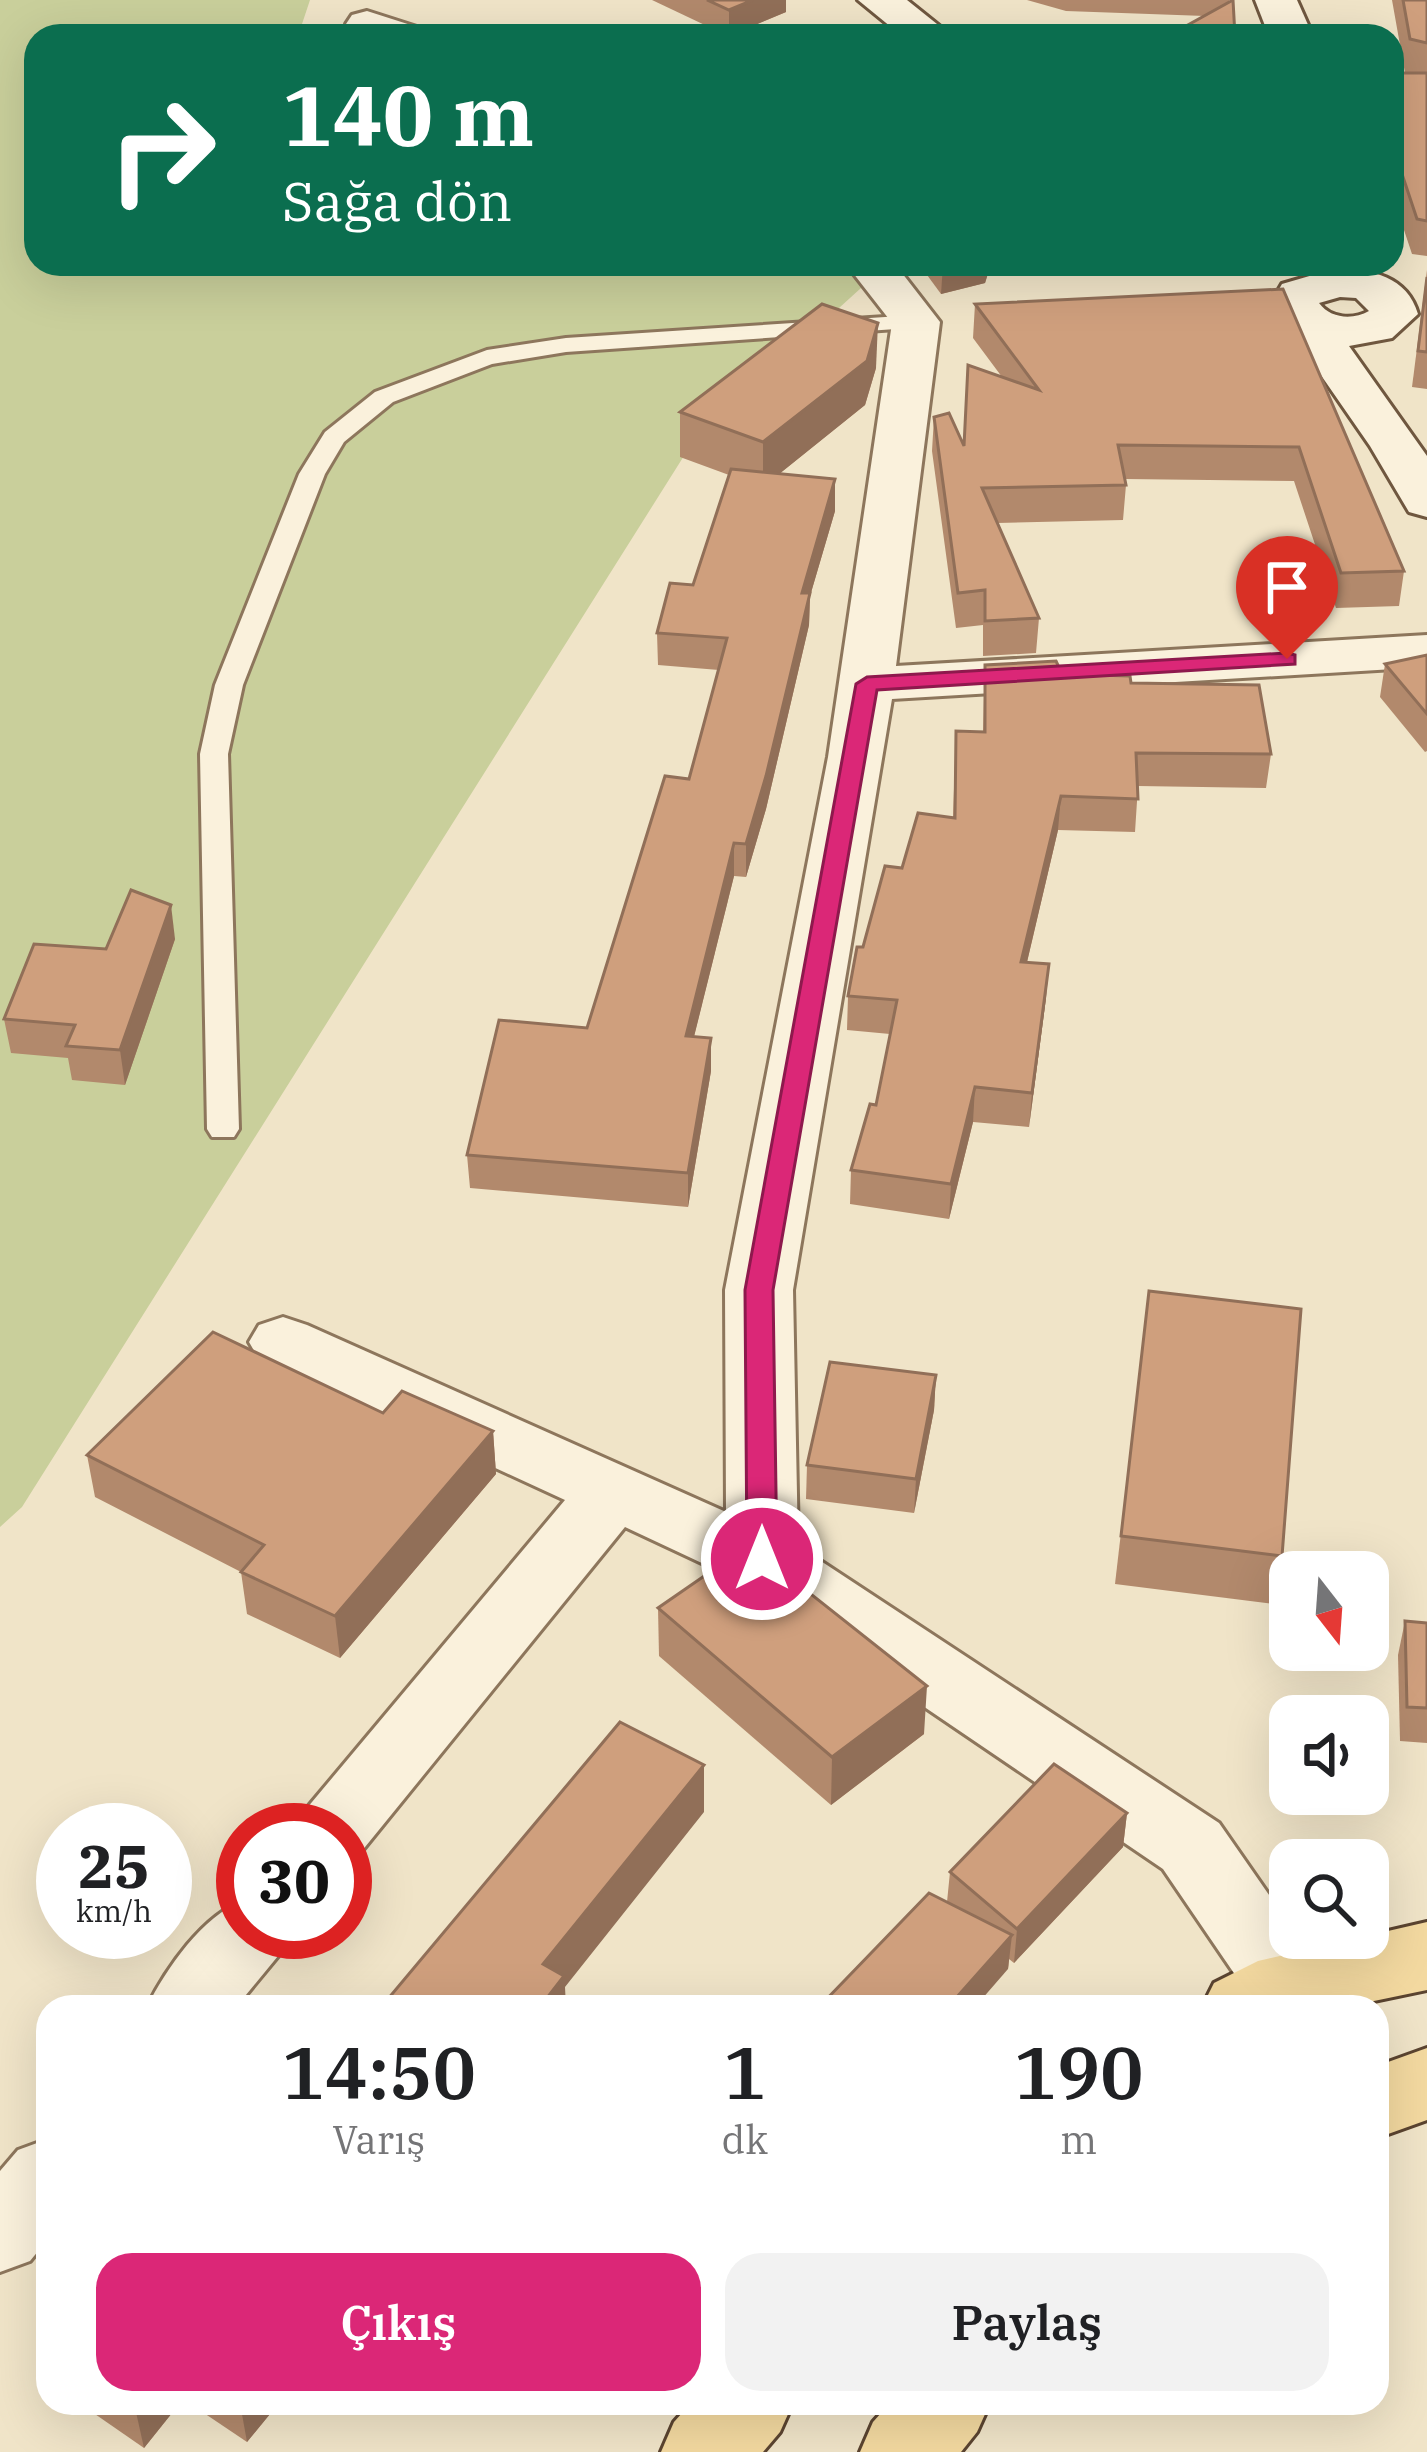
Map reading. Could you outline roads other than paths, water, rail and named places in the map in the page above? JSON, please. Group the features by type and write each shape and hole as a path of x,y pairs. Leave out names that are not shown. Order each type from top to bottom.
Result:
{"main road":[{"path":"1269,1995 1427,1956"},
{"path":"1389,2098 1427,2084"},
{"path":"706,2452 738,2415"},
{"path":"904,2452 936,2415"}],"street":[{"path":"879,0 914,24"},
{"path":"762,1559 759,1290 867,684 940,321 885,276"},
{"path":"1342,296 1395,445 1427,501"},
{"path":"1342,296 1398,388 1395,445"},
{"path":"867,684 1427,651"},
{"path":"283,1342 762,1559 1191,1846 1265,1995"},
{"path":"356,1803 613,1492"},
{"path":"198,1995 228,1959"},
{"path":"0,2234 36,2190"}],"lane":[{"path":"224,1129 214,754 229,685 312,474 334,437 384,397 487,357 566,345 940,321"}]}
